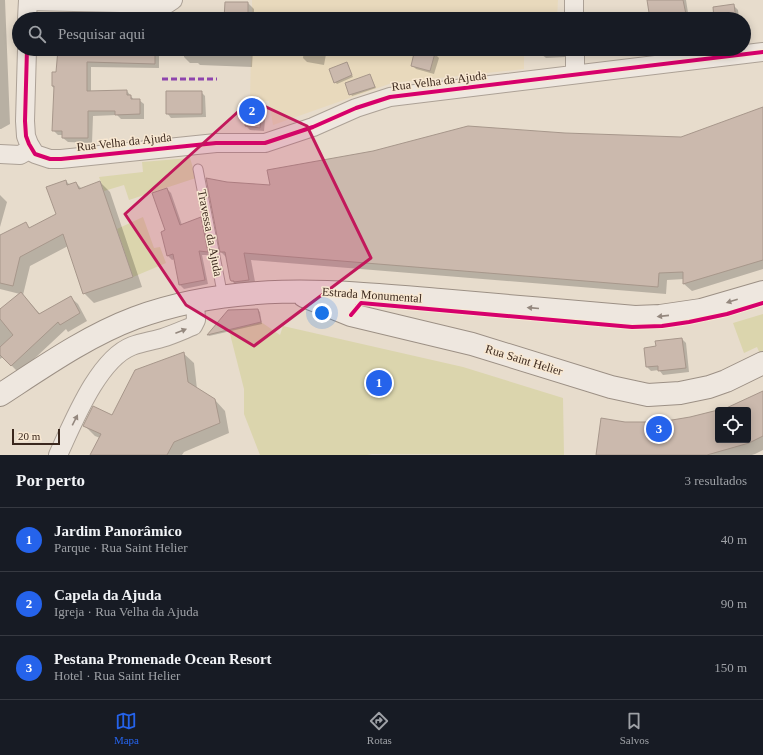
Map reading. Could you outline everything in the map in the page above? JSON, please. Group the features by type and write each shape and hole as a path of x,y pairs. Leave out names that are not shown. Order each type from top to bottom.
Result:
{"main road":[{"name":"Estrada Monumental","path":"0,395 75,348 134,318 164,308 223,296 266,292 347,292 635,317 660,316 701,310 763,292"},
{"name":"Rua Saint Helier","path":"287,292 313,299 351,315 472,344 629,392 665,395 697,390 726,381 762,364"}],"street":[{"path":"28,12 28,0 167,4 173,0"},
{"path":"574,0 574,12"},
{"name":"Rua Velha da Ajuda","path":"751,53 763,52"},
{"path":"0,154 20,155 31,149 26,136 25,121 27,56"},
{"path":"575,56 575,74"},
{"name":"Rua Velha da Ajuda","path":"31,149 35,154 50,159 61,159 216,143 265,143 313,127 356,108 390,97 729,56"},
{"path":"58,455 100,373 117,354 132,346 162,338 193,326 196,320 195,301"}],"lane":[{"name":"Travessa da Ajuda","path":"198,169 223,296"}],"highlighted area":[{"path":"251,100 307,126 371,258 254,346 186,305 125,214"}],"shaded area":[{"path":"252,0 558,0 557,12 252,12"},
{"path":"251,56 524,56 524,69 392,83 273,125 269,101 250,101"},
{"path":"190,158 196,178 129,200 124,185 104,191 99,177 143,172 142,162"},
{"path":"143,217 154,248 160,247 166,263 133,277 117,229"},
{"path":"763,314 763,352 760,354 757,347 744,353 733,323"},
{"path":"261,322 280,335 283,326 463,367 563,398 564,455 260,455 244,414 244,389 229,330"}],"building":[{"path":"647,0 683,0 686,12 649,12"},
{"path":"225,2 248,2 248,12 224,12"},
{"path":"734,4 735,12 713,12 713,7"},
{"path":"57,56 155,56 155,64 87,62 87,91 127,90 127,95 131,95 131,99 140,99 140,114 115,115 115,111 88,111 88,138 62,138 62,131 52,131 54,86 52,86 52,72 56,72"},
{"path":"413,56 434,56 430,71 411,66"},
{"path":"347,62 352,75 334,83 329,69"},
{"path":"370,74 375,87 349,95 345,83"},
{"path":"166,91 202,91 202,114 166,114"},
{"path":"242,103 262,105 260,128 245,126 246,117 241,116"},
{"path":"763,107 763,260 683,284 683,272 659,273 658,287 244,253 249,280 234,282 230,279 225,252 220,252 206,178 227,182 270,185 267,170 373,151 468,126 565,133 681,137"},
{"path":"66,180 67,185 76,182 79,189 100,181 133,277 83,294 63,234 20,257 13,286 0,283 0,235 26,222 29,228 56,214 46,187"},
{"path":"167,188 180,225 201,217 208,252 199,251 205,280 179,285 173,254 167,256 161,232 165,230 152,193"},
{"path":"21,292 39,314 71,296 80,313 60,325 58,322 11,366 0,355 0,347 13,335 0,319 0,309"},
{"path":"258,309 261,322 207,335 228,310"},
{"path":"682,338 686,368 658,371 658,366 646,367 644,348 656,346 655,341"},
{"path":"184,352 188,382 215,399 220,423 174,442 167,455 90,455 101,434 83,426 93,406 112,415 135,370"},
{"path":"763,391 763,436 751,442 751,407 728,407"},
{"path":"715,411 715,443 749,443 707,455 596,455 601,418 625,422 660,422"}],"marked path":[{"path":"162,79 217,79"}],"cycle path":[{"path":"751,53 763,52"},
{"path":"27,56 26,136 35,154 50,159 216,143 265,143 313,127 356,108 390,97 730,56"},
{"path":"351,315 361,303 632,327 662,326 689,322 727,314 763,303"}],"place":[{"name":"Capela da Ajuda","path":"252,111"},
{"name":"Jardim Panorâmico","path":"379,383"},
{"name":"Pestana Promenade Ocean Resort","path":"659,429"}]}
